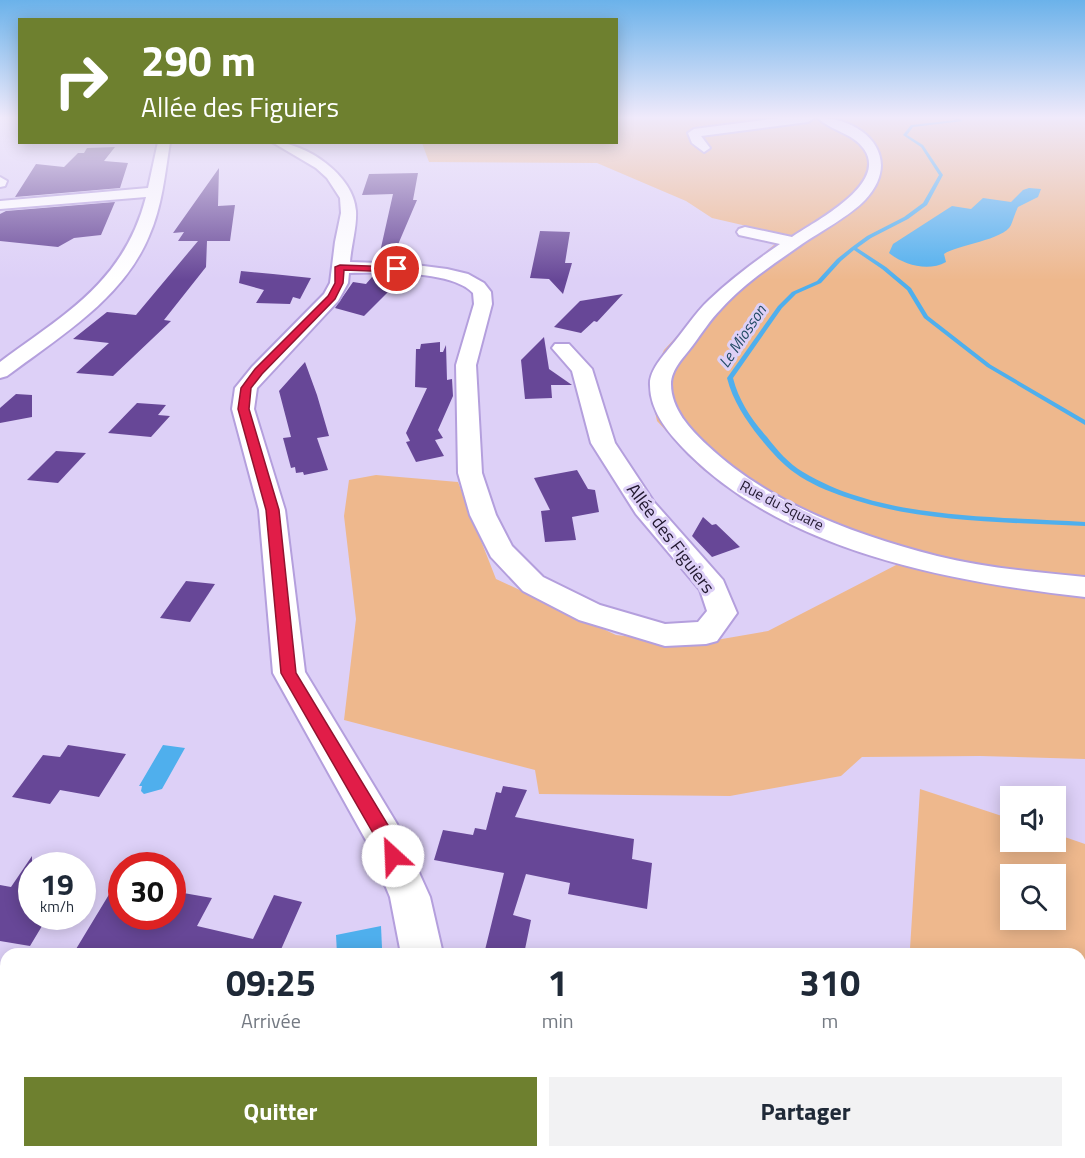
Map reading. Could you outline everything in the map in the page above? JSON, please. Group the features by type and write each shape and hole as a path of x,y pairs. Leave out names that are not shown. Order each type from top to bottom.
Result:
{"street":[{"path":"0,372 90,303 120,271 139,240 157,172"},
{"path":"329,172 347,198 349,213 339,283 332,297 246,388 243,409 272,510 289,673 384,836 410,897 421,948"},
{"name":"Rue du Square","path":"876,172 875,177 859,198 752,271 714,304 667,365 660,383 665,407 681,433 714,465 747,490 794,514 848,537 935,565 1013,579 1085,587"},
{"path":"0,205 153,192"},
{"path":"745,232 794,242"},
{"name":"Allée des Figuiers","path":"340,267 378,267 456,276 471,282 482,292 483,304 466,365 470,473 483,514 501,551 532,584 590,613 665,635 706,633 722,613 713,587 645,508 603,443 582,369 561,348"}],"shaded area":[{"path":"618,172 1085,172 1085,759 980,756 862,757 841,776 730,796 539,794 535,770 344,720 356,619 344,516 349,480 376,475 458,482 496,579 616,635 693,644 768,631 900,563 814,533 734,491 700,467 657,421 649,384 664,350 707,304 785,235 712,218 686,201"},
{"path":"920,789 1000,815 1000,852 1066,852 1066,837 1085,844 1085,948 910,948"}],"water":[{"path":"1041,189 1038,197 1018,207 1007,230 999,235 944,254 946,262 932,266 916,266 889,253 893,244 952,206 971,209 983,198 1011,202 1023,190"},
{"path":"163,745 185,748 162,789 144,794 141,791 142,786 139,786"},
{"path":"381,926 382,948 337,948 336,935"}],"building":[{"path":"31,172 125,172 120,188 15,197"},
{"path":"216,172 219,172 218,206 235,205 230,241 207,241 206,267 164,320 171,321 113,376 76,373 109,343 73,339 107,312 136,315 198,241 178,241 184,232 173,233"},
{"path":"418,173 413,200 417,200 391,261 378,261 393,194 362,195 369,174"},
{"path":"115,202 101,235 74,238 58,247 0,241 0,214 6,211"},
{"path":"540,231 570,232 565,263 572,263 563,294 549,279 530,278"},
{"path":"241,271 311,278 300,299 293,297 290,304 256,303 264,290 239,283"},
{"path":"372,277 397,283 364,316 335,308 353,282 366,284"},
{"path":"623,294 597,322 594,321 581,333 554,327 580,301"},
{"path":"544,337 549,369 572,385 551,385 552,398 525,399 521,360"},
{"path":"440,342 440,352 443,352 446,345 447,380 452,379 453,396 438,430 443,438 435,440 444,456 416,462 406,442 410,441 406,433 427,388 415,387 416,349 420,349 421,344"},
{"path":"305,362 329,436 317,438 328,470 304,475 303,472 296,473 295,467 291,468 283,438 291,437 279,391"},
{"path":"16,394 32,395 32,417 0,423 0,408"},
{"path":"137,403 166,405 158,415 170,416 151,437 108,433"},
{"path":"56,451 86,453 58,483 27,480"},
{"path":"577,470 588,489 595,490 599,512 572,517 576,540 545,542 541,511 550,510 534,478"},
{"path":"703,517 712,525 716,524 740,547 712,557 692,536"},
{"path":"186,581 215,584 190,622 160,618"},
{"path":"68,745 126,754 99,797 60,790 50,804 12,797 43,755 60,757"},
{"path":"503,786 527,790 515,817 634,839 632,859 652,863 647,909 568,894 570,883 526,874 513,915 531,920 525,948 485,948 504,873 434,860 443,830 473,835 475,828 486,830 496,792 501,793"},
{"path":"18,877 18,930 40,930 30,946 0,941 0,885 11,887"},
{"path":"186,893 212,898 197,926 253,939 274,895 302,902 282,948 77,948 88,930 96,930 96,916 108,896 108,930 186,930"}],"waterway":[{"name":"Le Miosson","path":"854,248 925,204 941,175 939,172"},
{"path":"854,248 884,268 909,289 926,317 989,366 1085,423"},
{"name":"Le Miosson","path":"854,248 839,260 819,282 794,293 780,307 730,378 737,400 757,430 799,473 828,489 862,500 898,509 937,514 1085,524"}],"route":[{"path":"393,856 384,836 289,673 272,510 243,409 246,388 332,297 339,283 340,267 397,269"}]}
